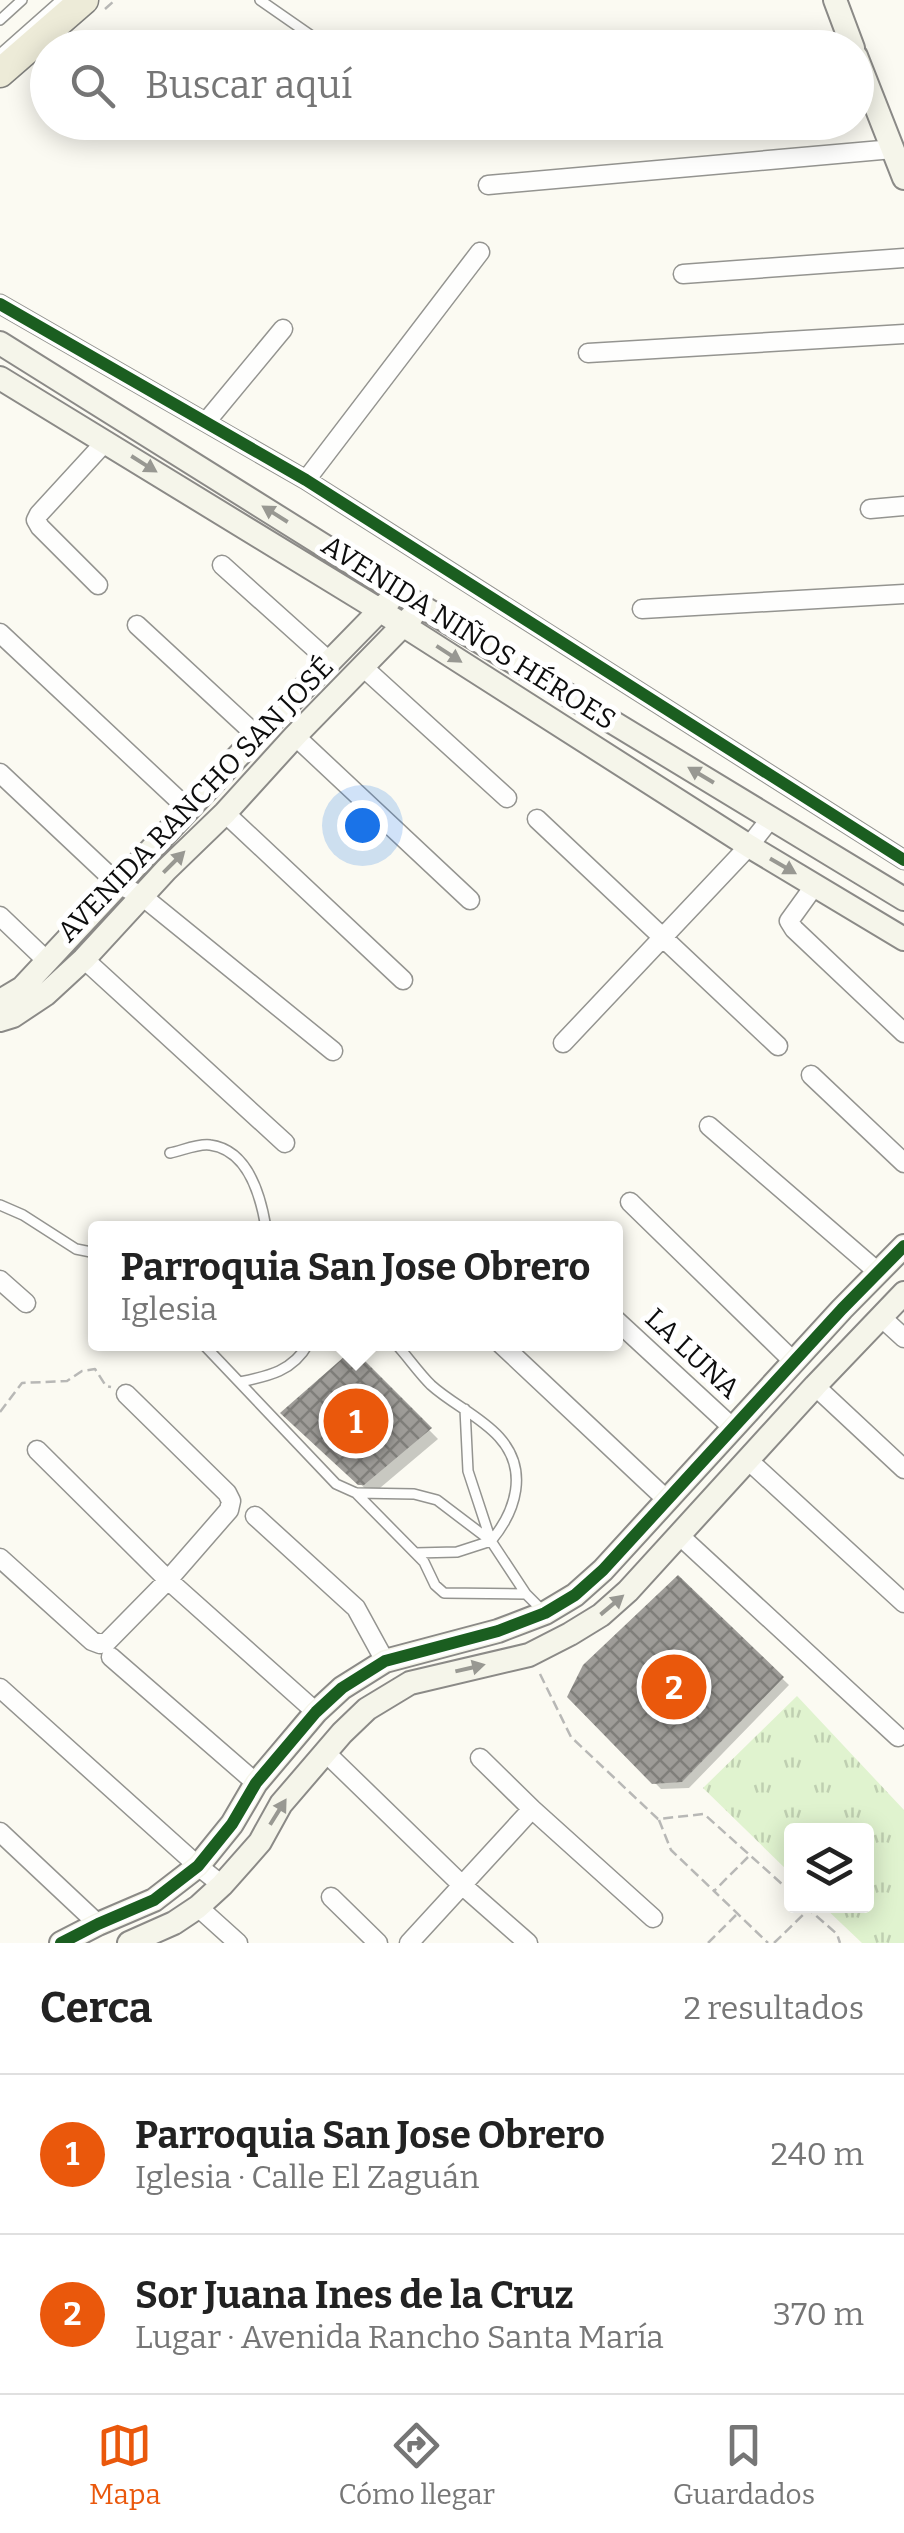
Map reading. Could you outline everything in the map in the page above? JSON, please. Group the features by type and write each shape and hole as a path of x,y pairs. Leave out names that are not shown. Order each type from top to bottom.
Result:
{"main road":[{"path":"49,30 84,0"},
{"path":"0,73 30,47"}],"street":[{"path":"835,0 846,30"},
{"path":"874,101 904,178"},
{"path":"488,185 893,149"},
{"path":"306,480 480,252"},
{"path":"682,274 904,258"},
{"path":"0,304 306,480 904,860"},
{"path":"206,422 282,329"},
{"path":"588,352 904,334"},
{"name":"AVENIDA NIÑOS HÉROES","path":"0,343 398,592 904,899"},
{"name":"AVENIDA NIÑOS HÉROES","path":"0,378 106,440 749,846 904,939"},
{"path":"98,585 36,520 106,440"},
{"path":"870,509 904,506"},
{"path":"222,565 330,662"},
{"name":"AVENIDA RANCHO SAN JOSÉ","path":"0,1000 22,988 257,736 398,592"},
{"path":"642,609 904,594"},
{"name":"AVENIDA RANCHO SAN JOSÉ","path":"0,1020 46,994 84,959 422,606"},
{"path":"137,625 257,736"},
{"path":"0,633 188,809"},
{"path":"364,667 507,798"},
{"path":"295,736 470,900"},
{"path":"0,773 118,884 142,896 333,1051"},
{"path":"225,812 404,980"},
{"path":"563,1043 749,846 770,818"},
{"path":"536,819 778,1046"},
{"path":"815,885 789,921 904,1033"},
{"path":"0,916 46,960"},
{"path":"84,959 285,1143"},
{"path":"811,1075 904,1164"},
{"path":"708,1126 878,1272"},
{"path":"630,1202 794,1362"},
{"path":"62,1943 154,1900 198,1866 227,1830 256,1783 316,1712 342,1688 385,1662 498,1631 575,1596 904,1246"},
{"path":"0,1280 26,1303"},
{"path":"129,1943 174,1923 222,1885 252,1852 281,1804 368,1709 410,1683 530,1655 601,1614 628,1591 904,1294"},
{"path":"842,1309 904,1338"},
{"name":"LA LUNA","path":"623,1326 733,1428"},
{"path":"815,1339 840,1361"},
{"path":"507,1351 666,1499"},
{"path":"815,1386 904,1468"},
{"path":"106,1651 108,1641 168,1580 228,1510 230,1501 227,1493 126,1394"},
{"path":"37,1450 168,1580 316,1712"},
{"path":"748,1460 904,1603"},
{"path":"255,1516 356,1608 385,1662"},
{"path":"679,1535 898,1736"},
{"path":"0,1558 256,1783"},
{"path":"0,1688 222,1885"},
{"path":"325,1752 462,1886 528,1943"},
{"path":"480,1758 653,1918"},
{"path":"409,1943 532,1809"},
{"path":"227,1830 252,1852"},
{"path":"0,1832 98,1924"},
{"path":"331,1896 378,1943"},
{"path":"198,1907 238,1943"}],"lane":[{"path":"0,20 22,0"},
{"path":"0,54 61,0"},
{"path":"260,0 303,30"},
{"path":"170,1154 209,1144 230,1153 253,1176 264,1221"},
{"path":"0,1204 76,1250 88,1252"},
{"path":"210,1351 336,1484 356,1492 414,1494 437,1500 490,1542 544,1613"},
{"path":"240,1382 273,1376 304,1351"},
{"path":"402,1351 431,1384 500,1438 517,1470 509,1514 490,1542 457,1552 414,1553"},
{"path":"465,1410 468,1471 490,1542"},
{"path":"356,1492 424,1562 434,1585 444,1593 526,1594"}],"path":[{"path":"0,1412 22,1383 68,1381 82,1371 94,1369 106,1386 126,1394"},
{"path":"530,1655 572,1737 658,1819 671,1850 768,1943"},
{"path":"658,1819 704,1814 784,1886"},
{"path":"714,1891 750,1855"},
{"path":"774,1943 802,1913"},
{"path":"814,1913 837,1934 840,1943"},
{"path":"708,1943 737,1914"}],"green space":[{"path":"797,1696 904,1810 904,1943 862,1943 830,1913 874,1913 874,1823 784,1823 784,1867 703,1788"}],"building":[{"path":"355,1351 432,1428 364,1485 358,1485 280,1413"},
{"path":"678,1575 784,1677 682,1782 652,1784 567,1697 583,1665"}],"cycle path":[{"path":"0,304 306,480 904,860"},
{"path":"61,1943 154,1900 198,1866 232,1824 256,1783 316,1712 342,1688 385,1661 498,1631 545,1613 575,1595 603,1570 904,1246"}],"place":[{"name":"Parroquia San Jose Obrero","path":"356,1421"},
{"name":"Sor Juana Ines de la Cruz","path":"674,1687"}]}
